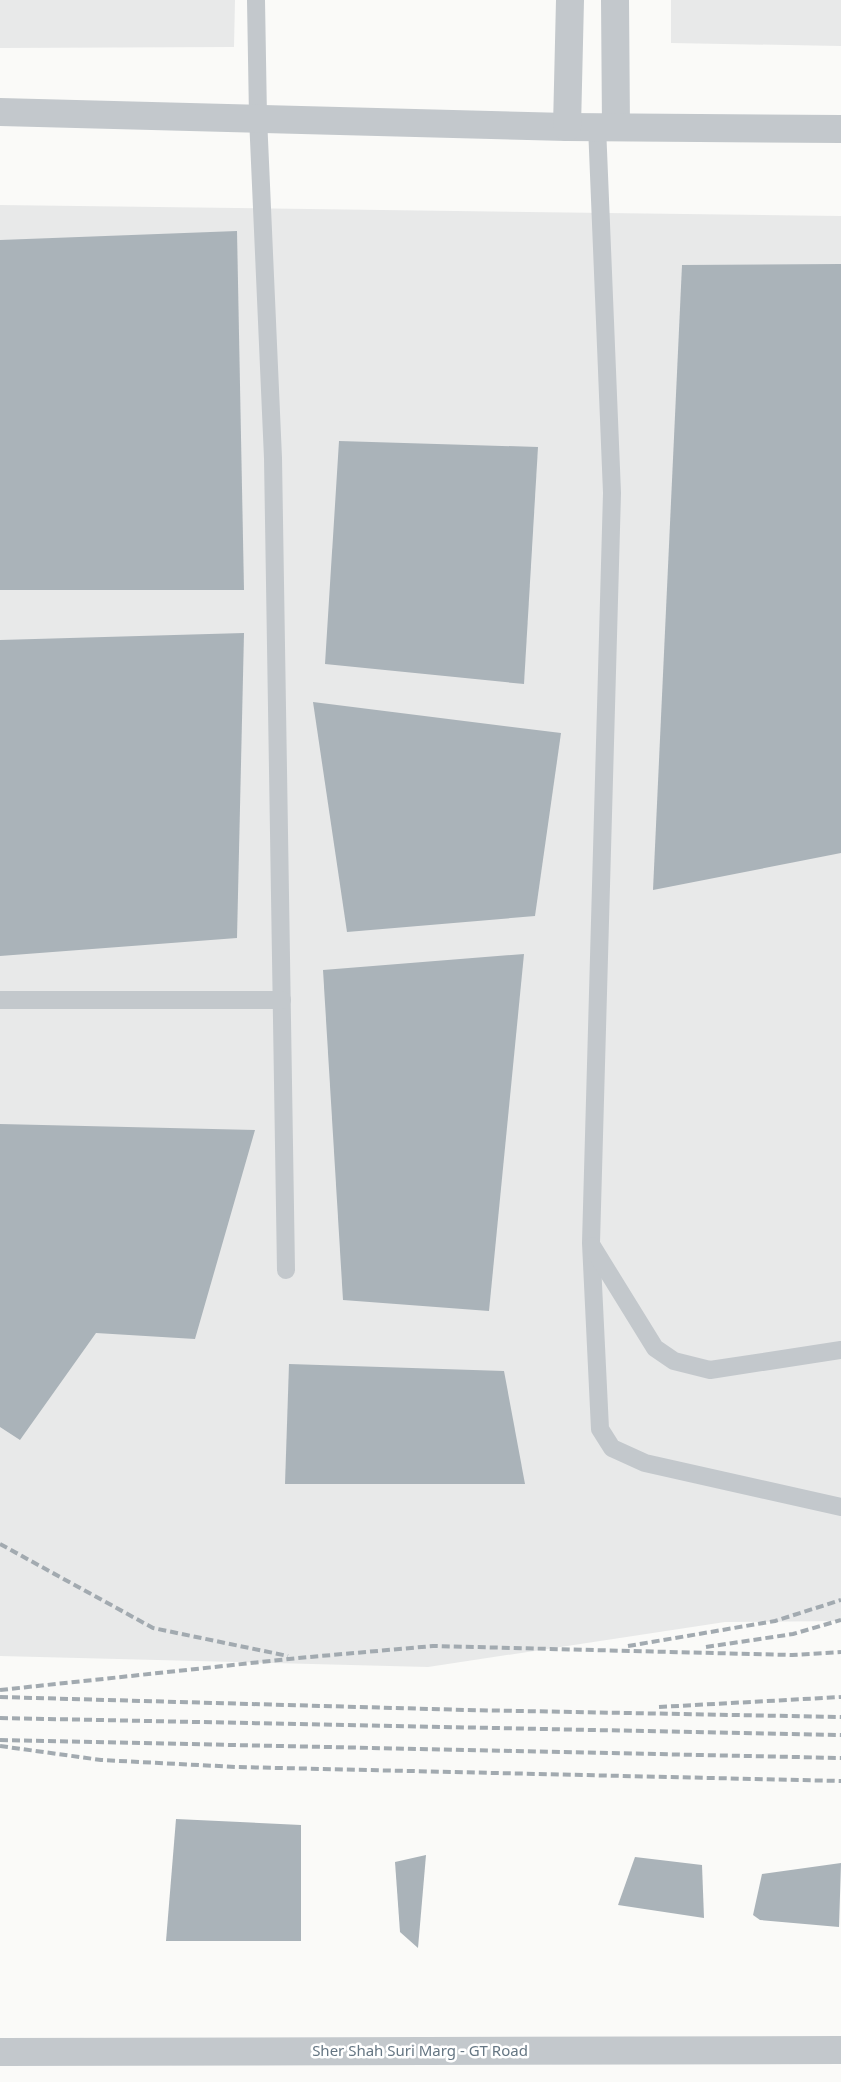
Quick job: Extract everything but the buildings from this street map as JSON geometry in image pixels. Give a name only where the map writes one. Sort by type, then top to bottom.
[{"type":"street","points":[[567,127],[570,0]]},
{"type":"street","points":[[607,126],[615,0]]},
{"type":"street","points":[[0,112],[258,117],[567,127],[841,129]]},
{"type":"street","name":"Sher Shah Suri Marg - GT Road","points":[[0,2052],[841,2050]]},
{"type":"lane","points":[[256,0],[258,117],[274,458],[286,1270]]},
{"type":"lane","points":[[607,126],[612,493],[590,1243],[600,1429],[612,1448],[645,1463],[841,1507]]},
{"type":"lane","points":[[0,1000],[282,1000]]},
{"type":"lane","points":[[590,1243],[655,1348],[674,1361],[710,1370],[841,1350]]},
{"type":"shaded area","points":[[0,0],[235,0],[234,47],[0,48]]},
{"type":"shaded area","points":[[671,0],[841,0],[841,46],[671,43]]},
{"type":"shaded area","points":[[0,205],[841,216],[841,1621],[725,1622],[428,1667],[0,1656]]},
{"type":"railway","points":[[0,1544],[153,1628],[288,1656]]},
{"type":"railway","points":[[628,1646],[775,1621],[841,1600]]},
{"type":"railway","points":[[706,1647],[793,1634],[841,1620]]},
{"type":"railway","points":[[0,1690],[298,1658],[433,1646],[792,1655],[841,1652]]},
{"type":"railway","points":[[0,1697],[467,1710],[841,1717]]},
{"type":"railway","points":[[659,1707],[841,1697]]},
{"type":"railway","points":[[0,1718],[841,1735]]},
{"type":"railway","points":[[0,1740],[841,1758]]},
{"type":"railway","points":[[0,1746],[101,1760],[237,1767],[841,1781]]}]
